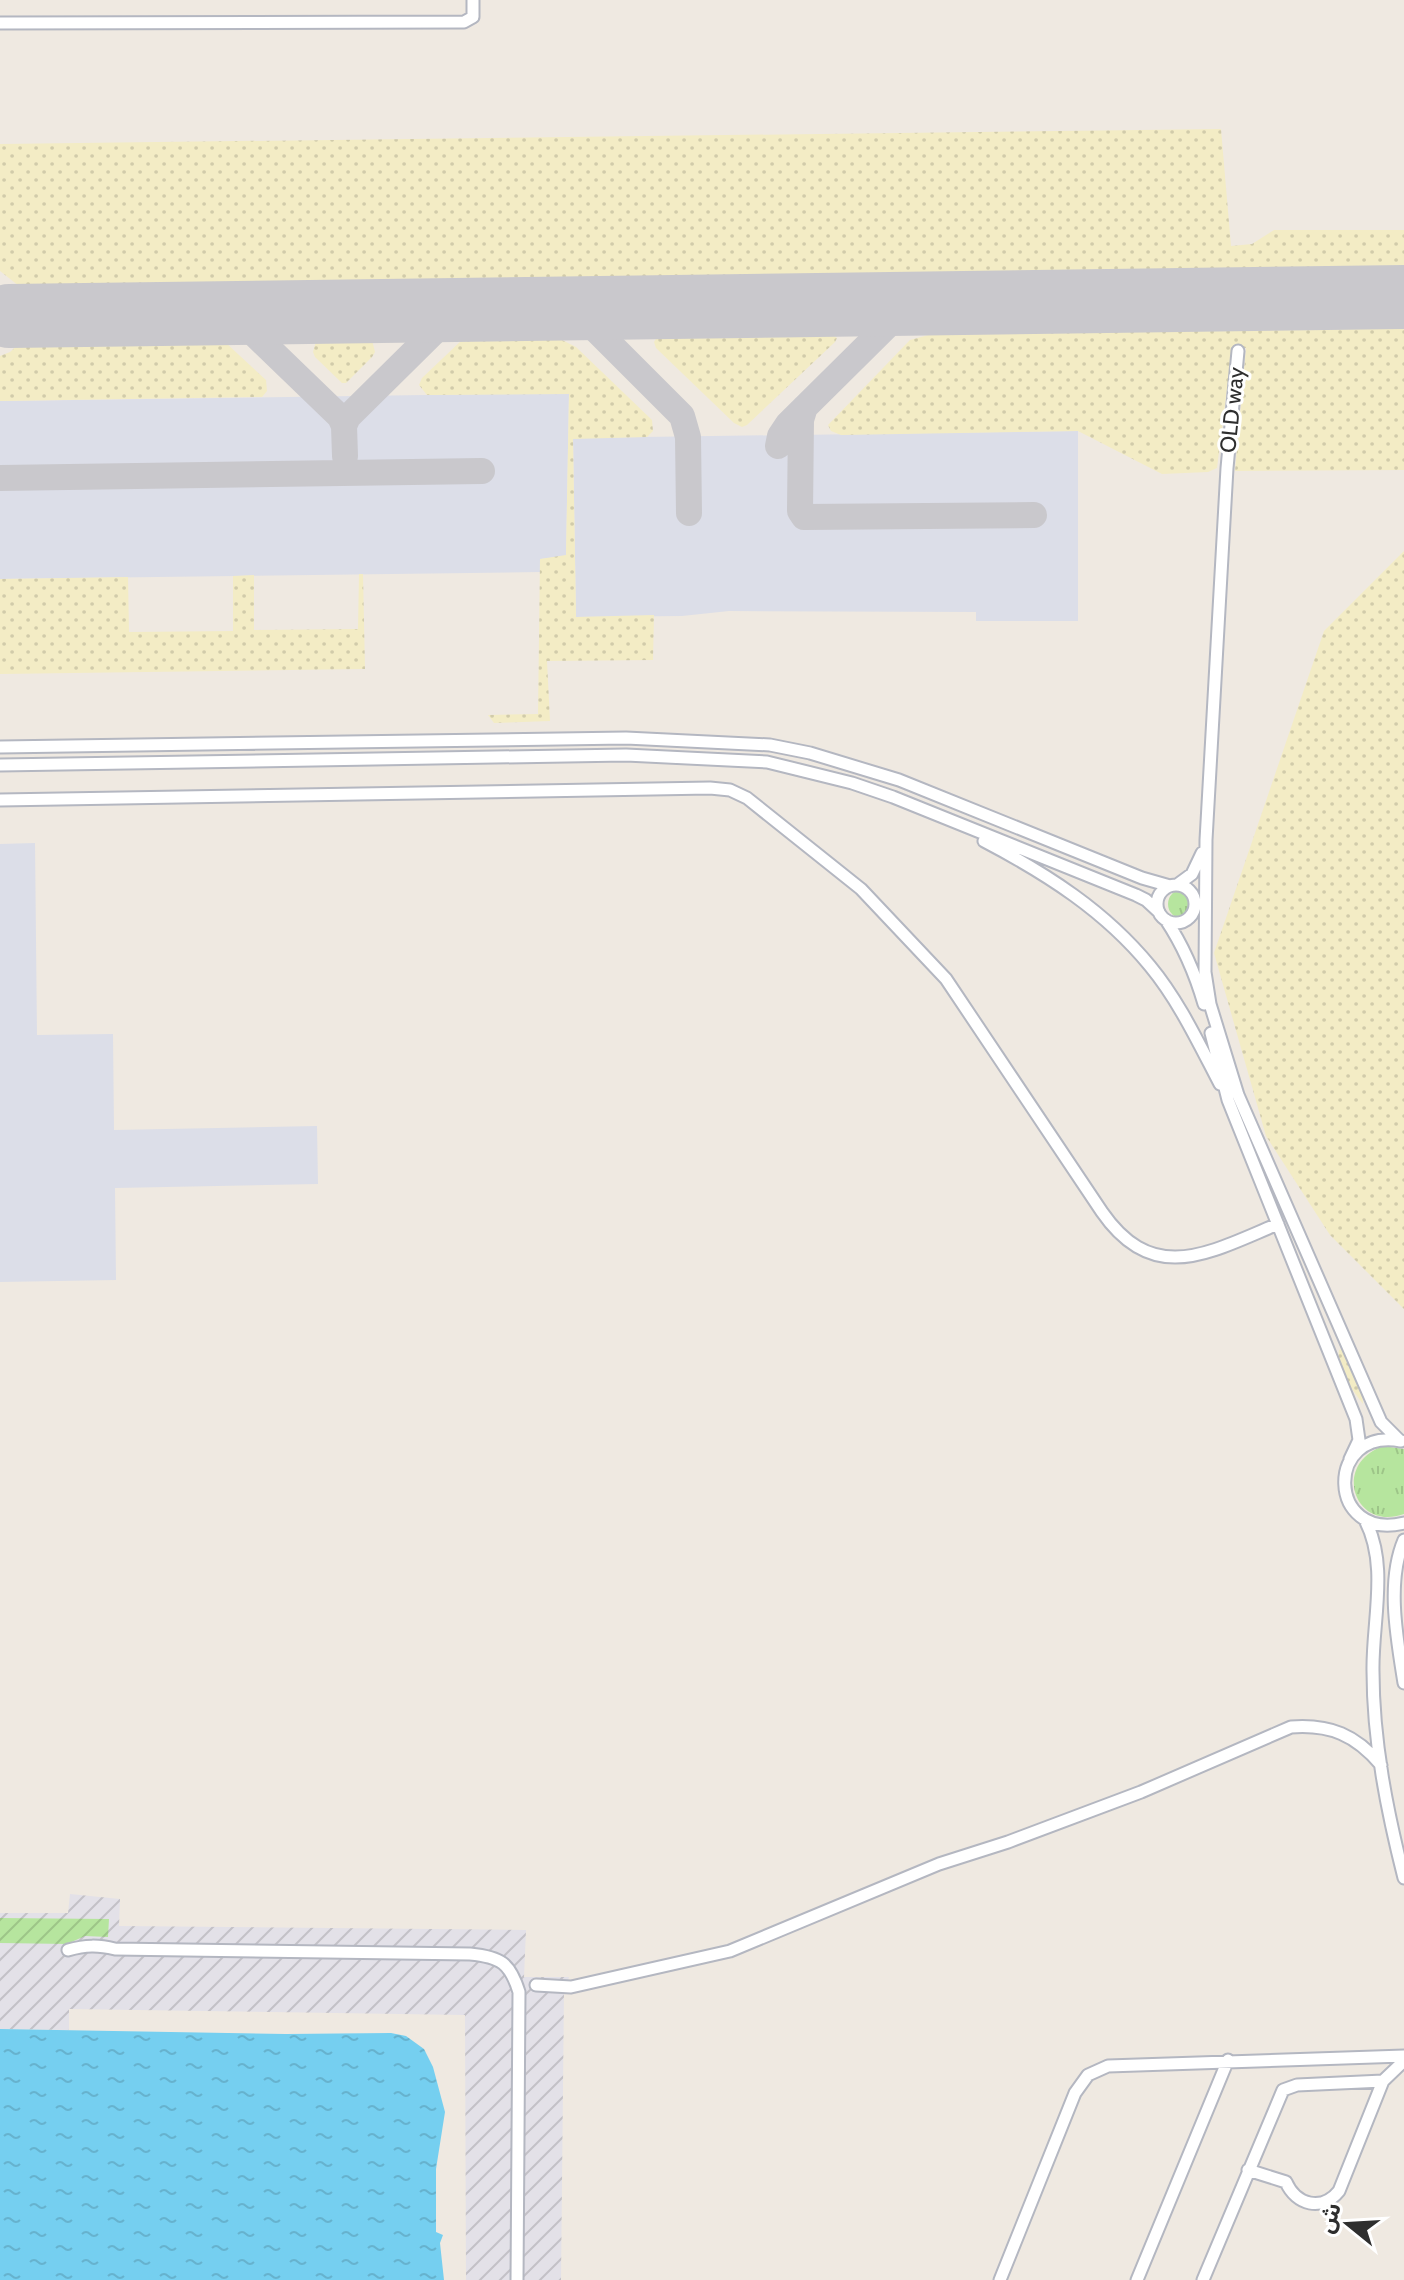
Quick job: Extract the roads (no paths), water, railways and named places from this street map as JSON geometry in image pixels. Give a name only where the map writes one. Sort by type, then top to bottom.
[{"type":"street","points":[[0,23],[464,22],[473,17],[473,0]]},
{"type":"street","name":"OLD way","points":[[1203,939],[1227,468],[1238,351]]},
{"type":"street","points":[[0,747],[626,738],[770,745],[810,753],[899,780],[1142,878],[1189,890],[1203,939],[1210,1004],[1238,1095],[1381,1422],[1402,1442]]},
{"type":"street","points":[[0,765],[676,756],[767,762],[852,783],[1146,900],[1180,941],[1195,973],[1228,1100]]},
{"type":"street","points":[[0,800],[730,790],[747,798],[861,889],[940,972],[1102,1212],[1129,1243],[1150,1253],[1184,1259],[1206,1254],[1278,1224]]},
{"type":"street","points":[[893,797],[1055,880],[1104,920],[1152,969],[1178,1008],[1228,1100],[1356,1419],[1359,1440],[1345,1472],[1347,1499],[1354,1511],[1365,1520],[1377,1525],[1404,1523]]},
{"type":"street","points":[[1162,916],[1158,899],[1192,874],[1199,864],[1206,840]]},
{"type":"street","points":[[1162,916],[1182,922],[1192,914],[1205,872]]},
{"type":"street","points":[[1350,1459],[1367,1444],[1378,1440],[1402,1442]]},
{"type":"street","points":[[1365,1520],[1377,1554],[1373,1671],[1379,1749],[1392,1831],[1404,1878]]},
{"type":"street","points":[[1404,1540],[1397,1567],[1404,1683]]},
{"type":"street","points":[[536,1985],[562,1988],[580,1986],[730,1951],[939,1864],[1008,1842],[1141,1792],[1291,1727],[1311,1725],[1332,1728],[1368,1749],[1381,1765]]},
{"type":"street","points":[[68,1950],[97,1945],[115,1949],[470,1954],[497,1959],[508,1965],[519,1992],[517,2280]]},
{"type":"street","points":[[1000,2280],[1075,2093],[1088,2075],[1108,2066],[1228,2060],[1404,2059]]},
{"type":"street","points":[[1248,2170],[1286,2182],[1291,2193],[1316,2204],[1333,2198],[1339,2191],[1383,2081],[1404,2059]]},
{"type":"street","points":[[1137,2280],[1228,2060]]},
{"type":"street","points":[[1203,2280],[1283,2090],[1297,2085],[1383,2081]]},
{"type":"water","points":[[0,2029],[391,2033],[406,2036],[424,2049],[433,2067],[445,2112],[436,2169],[436,2232],[443,2235],[440,2243],[444,2280],[0,2280]]}]
